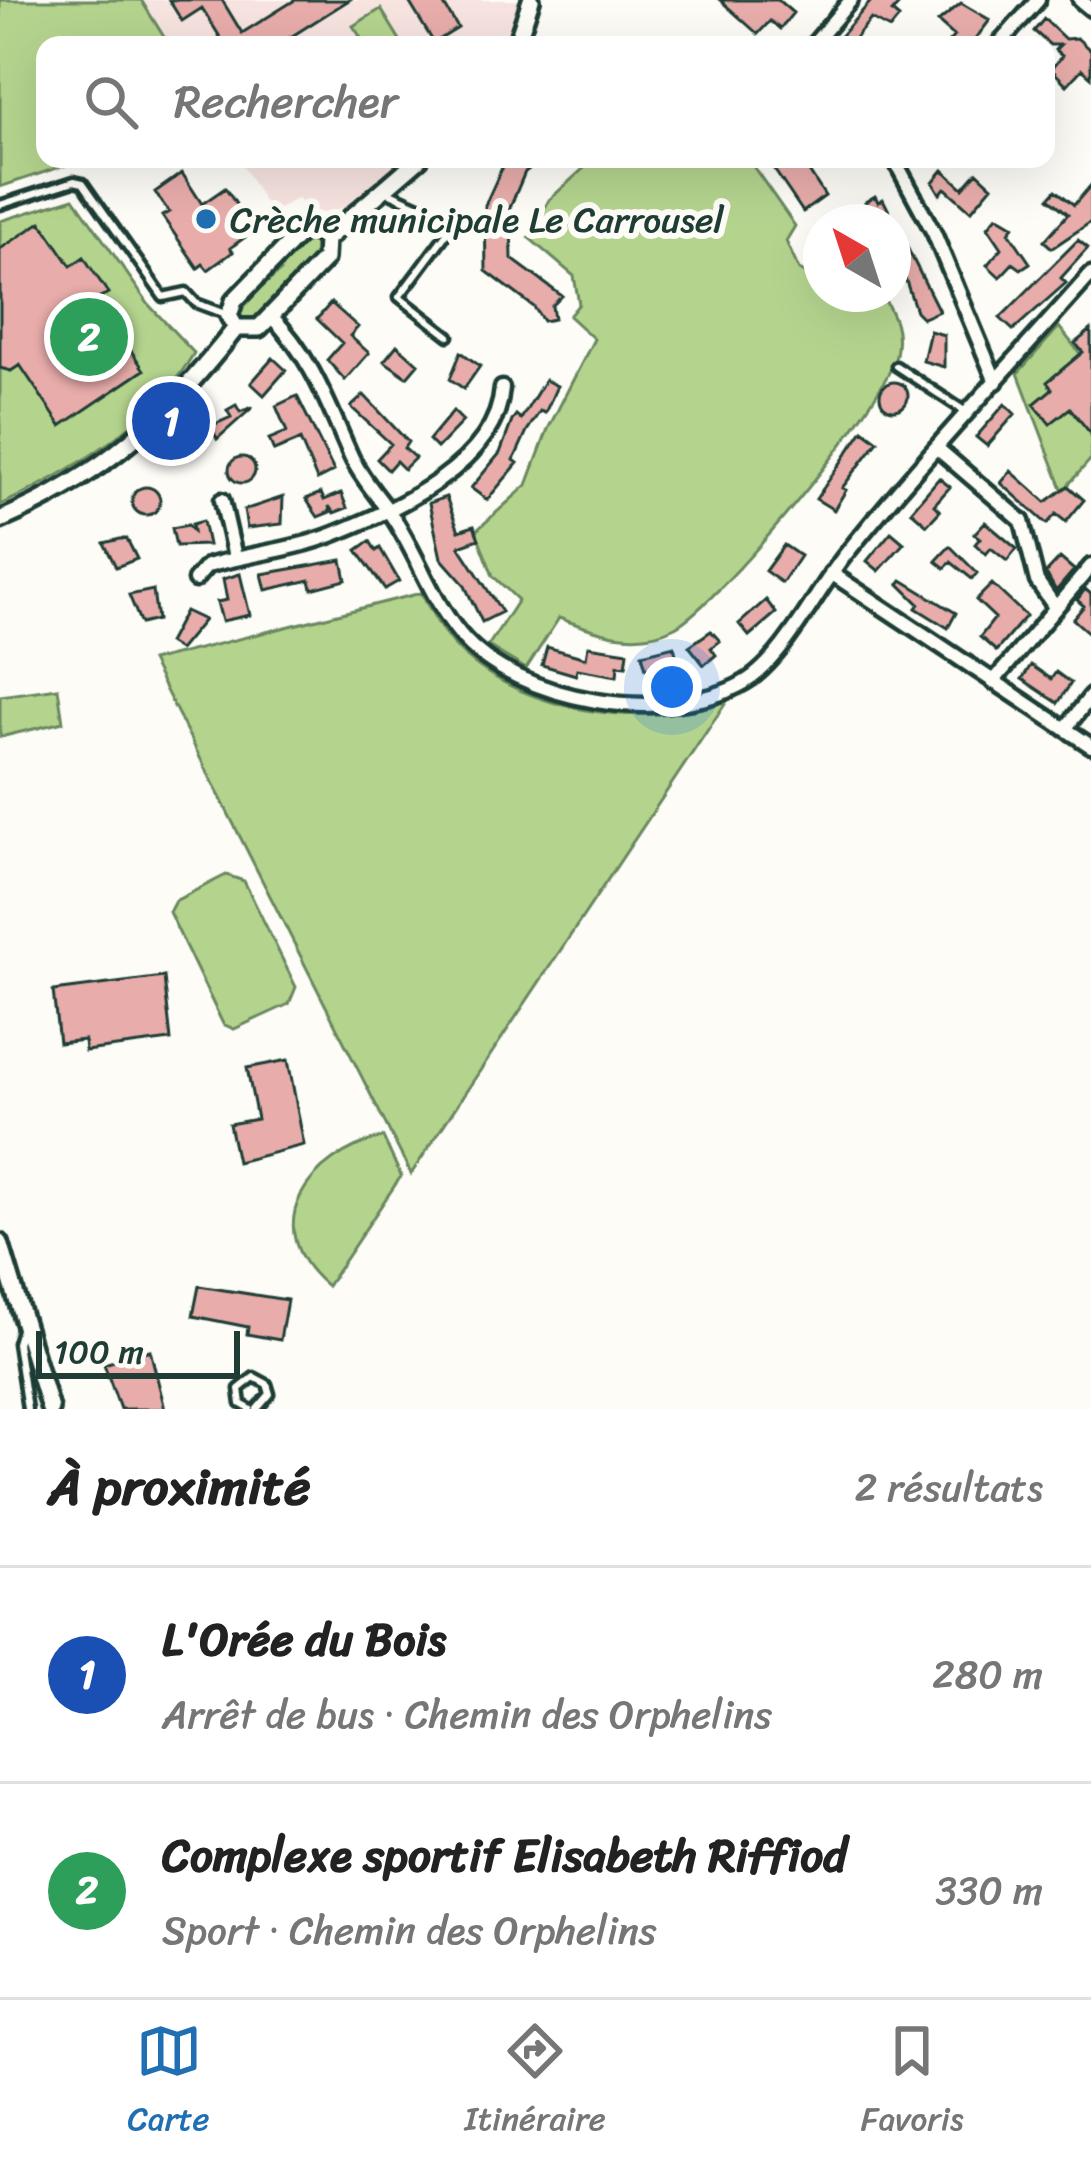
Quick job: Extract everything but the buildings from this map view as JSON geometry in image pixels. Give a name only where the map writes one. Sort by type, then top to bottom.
[{"type":"street","points":[[519,36],[531,0]]},
{"type":"street","points":[[821,36],[851,0]]},
{"type":"street","points":[[1006,36],[1038,0]]},
{"type":"street","points":[[1080,0],[1091,9]]},
{"type":"street","points":[[326,238],[409,168]]},
{"type":"street","points":[[900,168],[944,254],[996,382]]},
{"type":"street","points":[[0,520],[112,461],[168,410],[233,322],[234,301],[302,231],[314,230],[326,238]]},
{"type":"street","points":[[233,322],[254,331],[271,316],[326,259],[326,238]]},
{"type":"street","points":[[271,316],[323,386],[352,460],[386,508],[450,620],[473,647],[520,677],[617,703],[695,702],[747,681],[773,656],[832,573],[1091,274]]},
{"type":"street","points":[[195,580],[207,566],[331,536],[447,474],[474,448],[500,407],[502,388]]},
{"type":"street","points":[[938,448],[1022,521],[1037,581],[1055,607]]},
{"type":"street","points":[[222,500],[235,557]]},
{"type":"street","points":[[993,682],[1091,566]]},
{"type":"street","points":[[832,573],[1091,746]]},
{"type":"street","points":[[1065,729],[1091,696]]},
{"type":"street","points":[[0,1243],[50,1409]]},
{"type":"lane","points":[[0,205],[83,183],[163,297],[186,292],[196,303],[222,308],[233,322]]},
{"type":"lane","points":[[385,190],[455,222],[399,297],[449,336]]},
{"type":"lane","points":[[896,366],[969,414]]},
{"type":"lane","points":[[24,1323],[17,1343],[27,1409]]},
{"type":"lane","points":[[254,1377],[267,1384],[270,1394],[254,1409],[239,1399],[238,1389],[254,1377]]},
{"type":"shaded area","points":[[141,0],[522,0],[508,36],[163,36]]},
{"type":"shaded area","points":[[244,168],[394,168],[361,199],[327,214],[310,210],[297,198],[271,214]]},
{"type":"green space","points":[[0,0],[141,0],[163,36],[36,36],[36,168],[57,168],[0,187]]},
{"type":"green space","points":[[381,9],[398,36],[360,36],[353,26]]},
{"type":"green space","points":[[584,168],[754,168],[795,226],[786,241],[803,272],[803,312],[891,312],[898,338],[885,379],[833,456],[762,543],[697,610],[675,627],[631,637],[559,618],[526,669],[488,646],[518,600],[493,576],[476,531],[527,485],[548,429],[594,339],[569,316],[579,304],[574,276],[529,238],[549,200]]},
{"type":"green space","points":[[74,198],[149,305],[194,353],[157,402],[109,443],[0,505],[0,221]]},
{"type":"green space","points":[[314,238],[316,255],[251,321],[240,321],[237,307],[281,271],[279,265],[303,241]]},
{"type":"green space","points":[[1059,327],[1091,367],[1091,459],[1063,491],[1018,373]]},
{"type":"green space","points":[[421,593],[463,654],[521,691],[554,703],[625,714],[660,714],[727,701],[411,1174],[151,661]]},
{"type":"green space","points":[[58,688],[63,722],[0,737],[0,696]]},
{"type":"green space","points":[[226,875],[244,881],[296,987],[289,1004],[234,1029],[223,1024],[169,912],[175,901]]},
{"type":"green space","points":[[383,1137],[401,1176],[327,1286],[306,1263],[295,1240],[294,1217],[301,1196],[333,1159]]},
{"type":"place","name":"Crèche municipale Le Carrousel","points":[[206,219]]},
{"type":"place","name":"Complexe sportif Elisabeth Riffiod","points":[[89,337]]},
{"type":"place","name":"L'Orée du Bois","points":[[171,421]]}]
